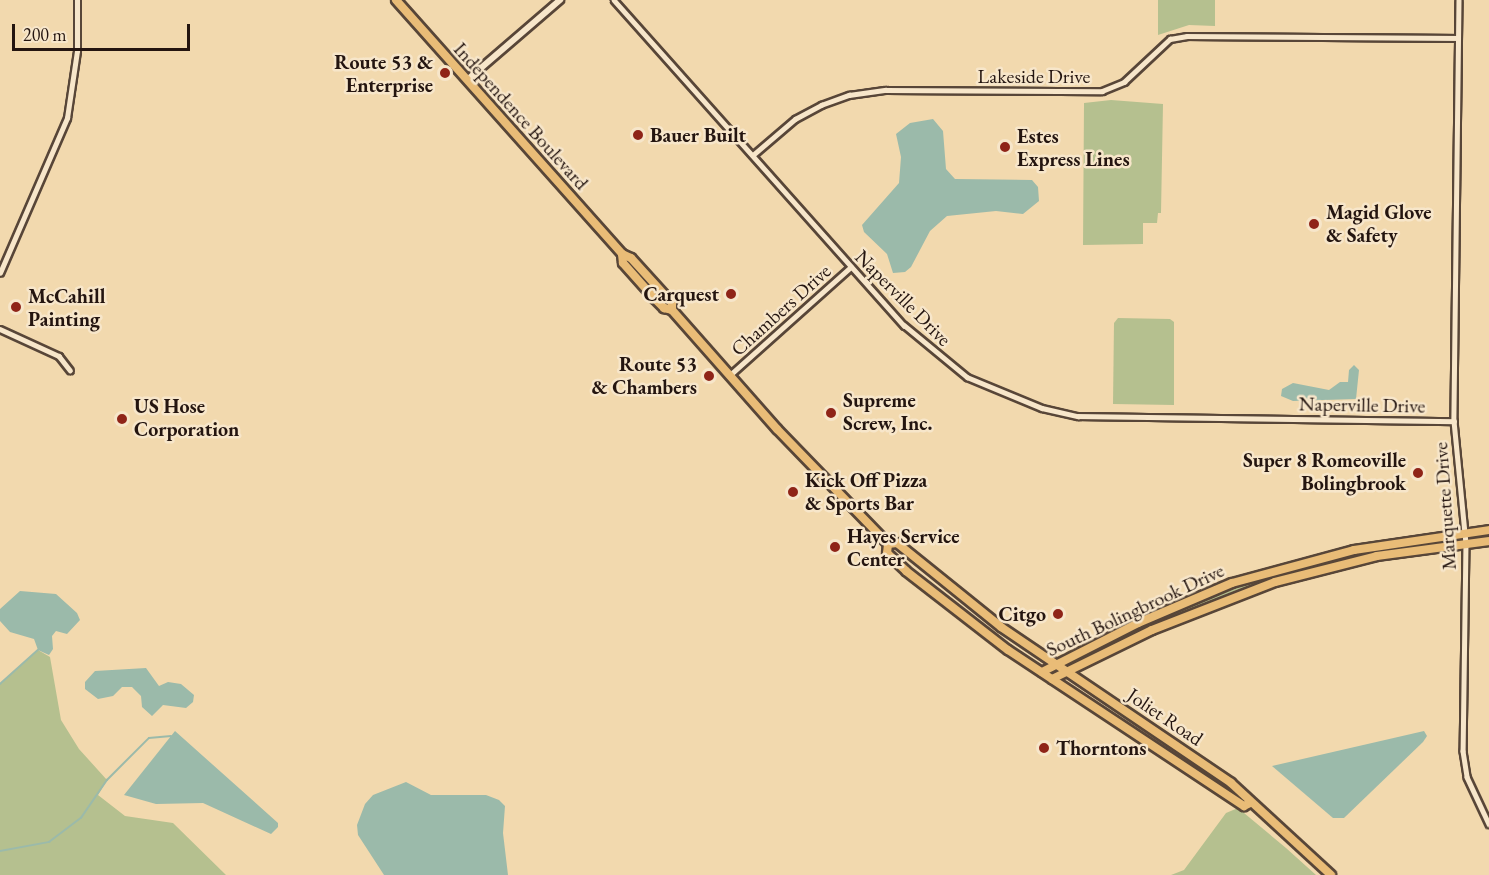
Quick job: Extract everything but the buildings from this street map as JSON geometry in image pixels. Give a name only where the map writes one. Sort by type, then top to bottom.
[{"type":"main road","name":"Independence Boulevard","points":[[396,0],[622,254],[631,258],[672,303],[672,310],[730,375],[888,544],[887,553],[934,594],[1052,679]]},
{"type":"main road","name":"South Bolingbrook Drive","points":[[1042,672],[1232,582],[1354,550],[1489,530]]},
{"type":"main road","name":"South Bolingbrook Drive","points":[[1052,679],[1152,630],[1275,582],[1377,556],[1466,543],[1489,542]]},
{"type":"main road","name":"Independence Boulevard","points":[[888,544],[897,543],[985,615],[1056,664]]},
{"type":"main road","name":"Joliet Road","points":[[1056,664],[1248,796],[1250,803],[1331,875]]},
{"type":"main road","name":"Joliet Road","points":[[1052,679],[1244,806],[1250,803]]},
{"type":"street","points":[[0,273],[67,118],[77,51],[77,0]]},
{"type":"street","points":[[467,80],[560,0]]},
{"type":"street","name":"Naperville Drive","points":[[614,0],[923,345],[967,377],[1042,408],[1107,418],[1454,421]]},
{"type":"street","name":"Marquette Drive","points":[[1459,0],[1454,421],[1466,543],[1463,751],[1471,788],[1489,824]]},
{"type":"street","name":"Lakeside Drive","points":[[753,155],[795,119],[821,105],[849,95],[886,90],[1102,91],[1124,82],[1170,39],[1187,36],[1458,38]]},
{"type":"street","name":"Chambers Drive","points":[[730,375],[851,267]]},
{"type":"street","points":[[0,329],[59,356],[70,370]]},
{"type":"green space","points":[[1158,0],[1215,0],[1215,26],[1189,25],[1158,35]]},
{"type":"green space","points":[[1111,100],[1163,104],[1161,213],[1158,213],[1157,223],[1143,223],[1143,244],[1083,245],[1084,103]]},
{"type":"green space","points":[[1118,318],[1170,319],[1174,322],[1174,405],[1113,404],[1114,323]]},
{"type":"green space","points":[[1420,543],[1290,574],[1141,629],[1214,592],[1252,580],[1335,558]]},
{"type":"green space","points":[[38,650],[50,657],[61,720],[79,749],[107,780],[98,795],[125,816],[173,823],[226,875],[0,875],[0,684]]},
{"type":"green space","points":[[1238,808],[1316,875],[1171,875],[1184,870],[1226,813]]},
{"type":"shaded area","points":[[933,119],[943,131],[946,169],[955,179],[1032,180],[1038,187],[1039,201],[1023,214],[996,211],[947,216],[930,231],[911,267],[905,272],[893,273],[887,254],[864,232],[862,225],[899,183],[901,157],[896,134],[910,123]]},
{"type":"shaded area","points":[[1354,365],[1359,370],[1356,399],[1293,401],[1281,396],[1282,389],[1293,383],[1329,390],[1340,382],[1348,382],[1349,370]]},
{"type":"shaded area","points":[[20,591],[56,594],[77,613],[80,620],[67,634],[56,631],[52,636],[53,649],[49,655],[38,650],[34,639],[10,632],[0,621],[0,609]]},
{"type":"shaded area","points":[[146,668],[159,686],[168,682],[181,684],[194,695],[193,702],[186,708],[163,705],[152,716],[142,707],[141,696],[132,687],[122,687],[113,696],[98,699],[85,689],[85,682],[95,671]]},
{"type":"shaded area","points":[[175,731],[278,823],[278,827],[271,834],[203,803],[156,804],[124,795]]},
{"type":"shaded area","points":[[1424,731],[1427,736],[1423,742],[1344,818],[1333,818],[1272,766]]},
{"type":"shaded area","points":[[406,782],[431,795],[486,795],[499,800],[505,806],[503,833],[508,875],[384,875],[358,835],[357,825],[365,804],[373,795]]},
{"type":"waterway","points":[[0,684],[38,650]]},
{"type":"waterway","points":[[0,851],[49,842],[81,818],[107,780],[149,738],[171,736]]},
{"type":"place","name":"Route 53 & Enterprise","points":[[445,73]]},
{"type":"place","name":"Bauer Built","points":[[638,135]]},
{"type":"place","name":"Estes Express Lines","points":[[1005,147]]},
{"type":"place","name":"Magid Glove & Safety","points":[[1314,224]]},
{"type":"place","name":"Carquest","points":[[731,294]]},
{"type":"place","name":"McCahill Painting","points":[[16,307]]},
{"type":"place","name":"Route 53 & Chambers","points":[[709,376]]},
{"type":"place","name":"Supreme Screw, Inc.","points":[[831,413]]},
{"type":"place","name":"US Hose Corporation","points":[[122,419]]},
{"type":"place","name":"Super 8 Romeoville Bolingbrook","points":[[1418,473]]},
{"type":"place","name":"Kick Off Pizza & Sports Bar","points":[[793,492]]},
{"type":"place","name":"Hayes Service Center","points":[[835,547]]},
{"type":"place","name":"Citgo","points":[[1058,614]]},
{"type":"place","name":"Thorntons","points":[[1044,748]]}]
